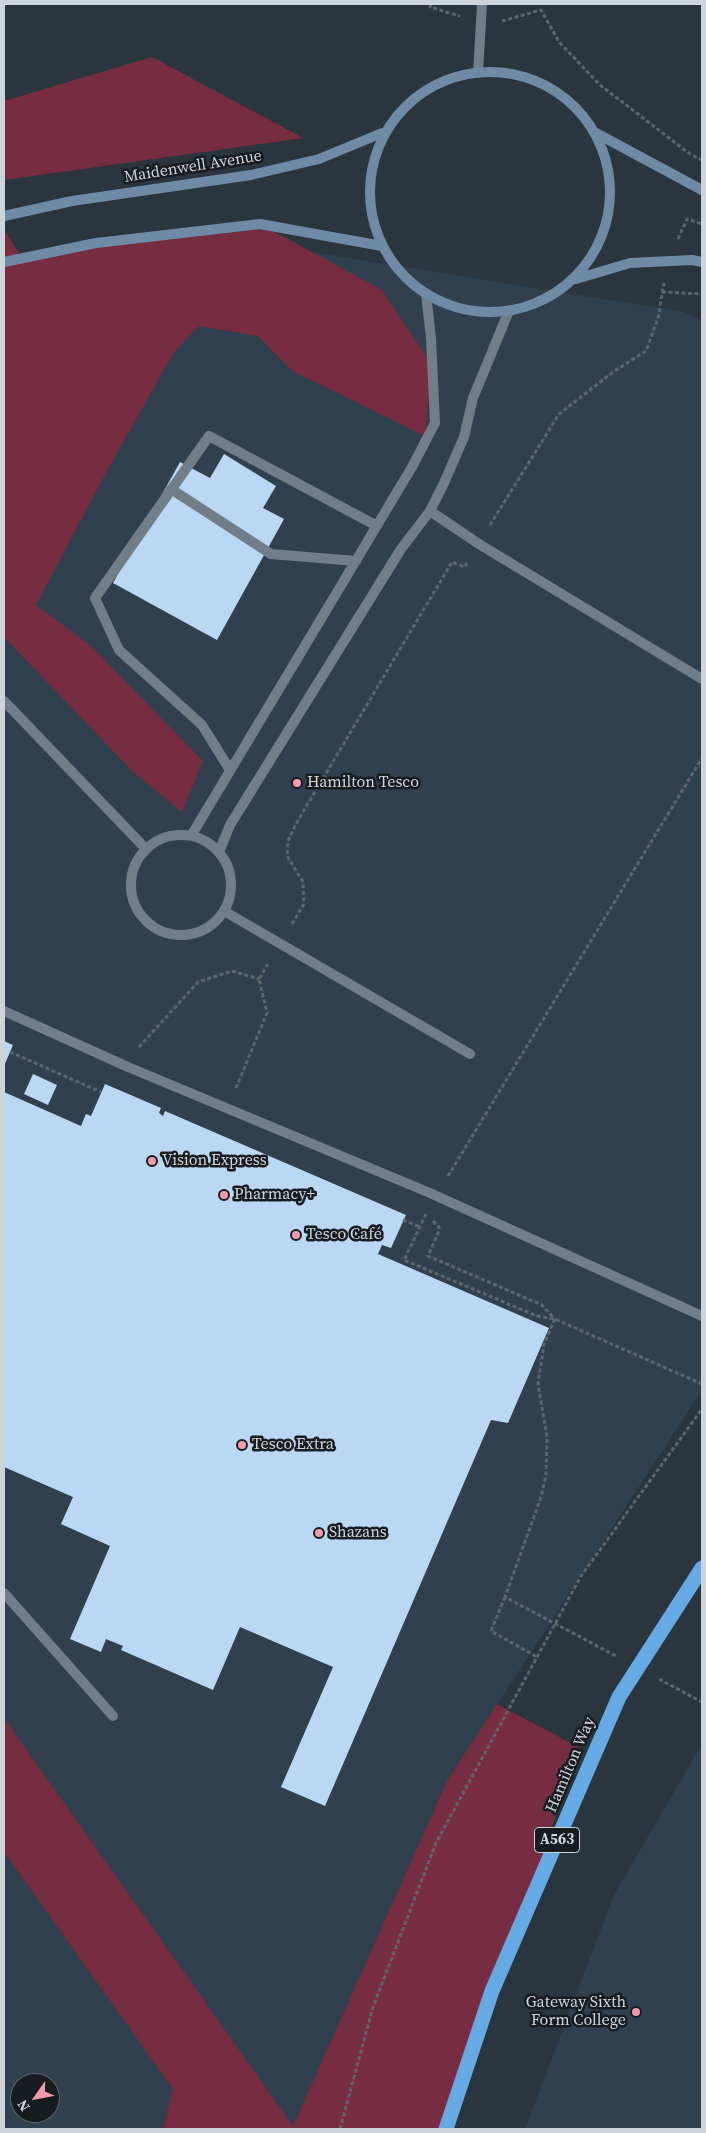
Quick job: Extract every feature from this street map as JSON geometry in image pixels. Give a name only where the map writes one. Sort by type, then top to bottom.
[{"type":"highway","name":"Hamilton Way","points":[[446,2129],[492,1991],[619,1697],[702,1568]]},
{"type":"street","points":[[478,73],[482,4]]},
{"type":"street","points":[[576,279],[598,247],[609,215],[609,171],[596,133],[576,107],[554,89],[515,74],[478,73],[435,84],[402,108],[382,133],[371,170],[370,214],[382,246],[392,263],[415,288],[426,294],[446,304],[476,313],[508,313],[534,306],[576,279],[630,263],[692,260],[702,262]]},
{"type":"street","name":"Maidenwell Avenue","points":[[4,216],[72,201],[251,175],[319,159],[382,133]]},
{"type":"street","points":[[596,133],[702,190]]},
{"type":"street","points":[[4,262],[96,243],[260,224],[382,246]]},
{"type":"street","points":[[191,836],[412,467],[435,423],[431,338],[426,294]]},
{"type":"street","points":[[219,852],[235,817],[401,549],[430,511],[464,437],[473,398],[508,313]]},
{"type":"street","points":[[230,770],[202,725],[119,650],[95,598],[209,436],[377,526]]},
{"type":"street","points":[[171,489],[271,554],[356,561]]},
{"type":"street","points":[[430,511],[479,544],[702,679]]},
{"type":"street","points":[[4,701],[146,849]]},
{"type":"street","points":[[175,835],[191,836],[206,841],[219,852],[228,866],[231,883],[230,899],[224,911],[211,926],[196,934],[179,936],[162,932],[148,924],[138,911],[132,895],[131,879],[136,863],[146,849],[159,840],[175,835]]},
{"type":"street","points":[[224,911],[470,1054]]},
{"type":"street","points":[[4,1011],[128,1067],[436,1196],[702,1316]]},
{"type":"street","points":[[4,1593],[113,1716]]},
{"type":"path","points":[[431,4],[430,7],[490,24],[541,10],[559,42],[600,85],[690,154],[702,160]]},
{"type":"path","points":[[235,1088],[267,1013],[259,979],[304,904],[303,882],[287,856],[288,841],[297,822],[452,562],[464,567],[559,414],[613,372],[646,351],[658,318],[668,261]]},
{"type":"path","points":[[662,292],[702,294]]},
{"type":"path","points":[[702,758],[436,1196],[404,1260],[537,1316],[554,1319],[702,1384]]},
{"type":"path","points":[[128,1067],[135,1052],[198,982],[232,971],[259,979]]},
{"type":"path","points":[[10,1052],[101,1092]]},
{"type":"path","points":[[420,1215],[436,1223],[439,1227],[428,1256],[542,1305],[554,1319]]},
{"type":"path","points":[[403,1220],[420,1227]]},
{"type":"path","points":[[537,1657],[491,1631],[506,1597],[541,1497],[546,1475],[547,1437],[538,1384],[544,1344],[554,1319]]},
{"type":"path","points":[[340,2129],[373,2007],[436,1843],[580,1576],[702,1409]]},
{"type":"path","points":[[506,1597],[617,1656]]},
{"type":"path","points":[[651,1674],[702,1702]]},
{"type":"shaded area","points":[[152,57],[303,138],[4,180],[4,101]]},
{"type":"shaded area","points":[[260,224],[382,290],[431,363],[425,436],[292,371],[258,336],[199,326],[174,352],[103,478],[36,605],[90,645],[203,761],[182,812],[133,772],[4,637],[4,229],[22,258]]},
{"type":"shaded area","points":[[224,238],[684,312],[702,321],[702,1390],[447,1781],[293,2127],[4,1718],[4,333]]},
{"type":"shaded area","points":[[497,1704],[578,1747],[453,2129],[163,2129],[173,2089],[4,1852],[4,1718],[293,2126],[447,1781]]},
{"type":"shaded area","name":"Gateway Sixth Form College","points":[[702,1744],[702,2129],[525,2129],[614,1895]]},
{"type":"shaded area","points":[[4,1852],[174,2089],[163,2129],[4,2129]]},
{"type":"building","points":[[224,454],[276,486],[263,508],[284,519],[217,640],[113,583],[180,462],[210,478]]},
{"type":"building","points":[[4,1041],[13,1045],[4,1066]]},
{"type":"building","points":[[33,1074],[57,1085],[48,1105],[24,1094]]},
{"type":"building","name":"Tesco Extra","points":[[105,1084],[161,1108],[159,1113],[163,1116],[165,1111],[406,1215],[391,1248],[382,1245],[378,1254],[549,1328],[508,1423],[491,1420],[325,1806],[281,1787],[333,1667],[240,1627],[213,1690],[121,1650],[123,1646],[106,1639],[101,1652],[70,1639],[110,1546],[61,1524],[73,1497],[4,1467],[4,1092],[81,1126],[86,1114],[91,1116]]},
{"type":"place","name":"Hamilton Tesco","points":[[297,783]]},
{"type":"place","name":"Vision Express","points":[[152,1161]]},
{"type":"place","name":"Pharmacy+","points":[[224,1195]]},
{"type":"place","name":"Tesco Café","points":[[296,1235]]},
{"type":"place","name":"Tesco Extra","points":[[242,1445]]},
{"type":"place","name":"Shazans","points":[[319,1533]]},
{"type":"place","name":"Gateway Sixth Form College","points":[[636,2012]]}]
